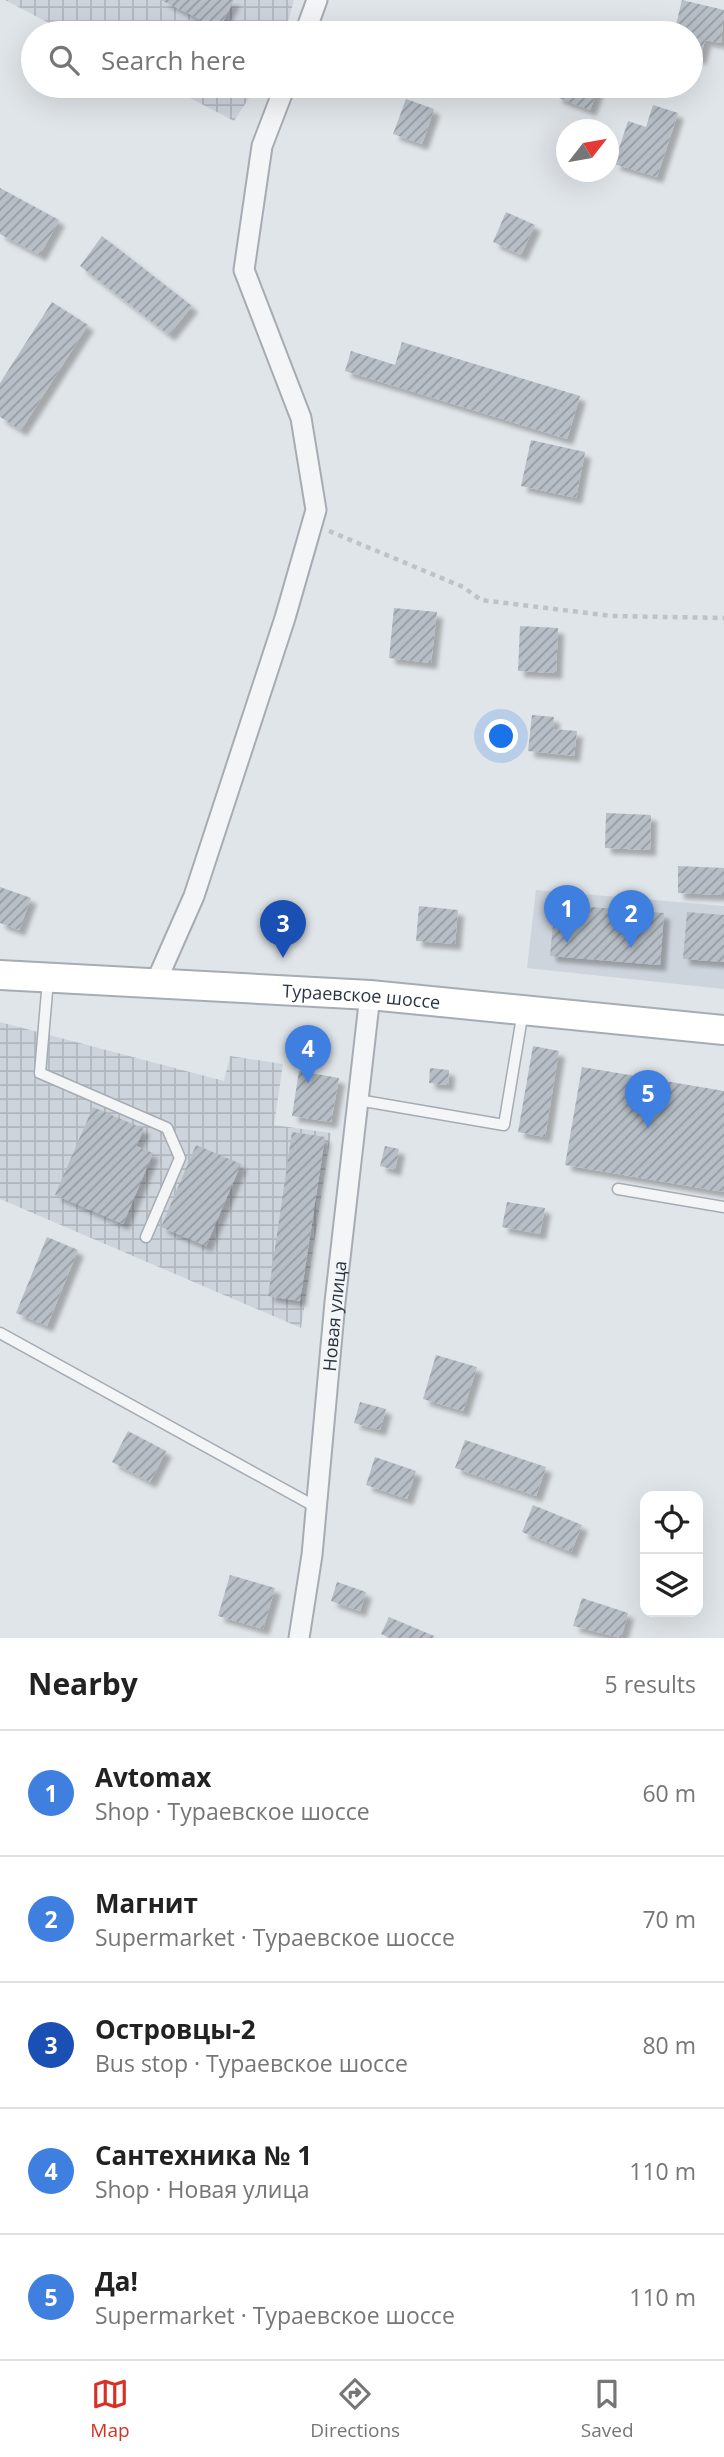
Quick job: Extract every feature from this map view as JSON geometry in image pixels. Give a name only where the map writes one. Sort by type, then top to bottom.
[{"type":"main road","name":"Тураевское шоссе","points":[[0,975],[370,995],[724,1030]]},
{"type":"street","points":[[309,21],[317,0]]},
{"type":"street","points":[[156,982],[194,896],[285,618],[316,510],[301,418],[244,270],[262,146],[280,98]]},
{"type":"street","name":"Новая улица","points":[[299,1638],[316,1507],[370,995]]},
{"type":"lane","points":[[48,979],[40,1073],[167,1128],[180,1158],[146,1237]]},
{"type":"lane","points":[[358,1100],[504,1125],[523,1010]]},
{"type":"lane","points":[[618,1189],[724,1207]]},
{"type":"lane","points":[[0,1333],[316,1507]]},
{"type":"path","points":[[312,524],[463,587],[481,600],[612,616],[724,618]]},
{"type":"shaded area","points":[[5,0],[294,0],[288,21],[45,21]]},
{"type":"shaded area","points":[[190,98],[249,98],[234,121]]},
{"type":"shaded area","points":[[536,890],[724,906],[724,989],[527,968]]},
{"type":"shaded area","points":[[0,1022],[224,1081],[230,1056],[283,1064],[274,1125],[331,1133],[301,1328],[0,1199]]},
{"type":"building","points":[[161,0],[234,0],[223,21],[203,21]]},
{"type":"building","points":[[682,0],[724,10],[721,43],[705,40],[703,48],[703,21],[677,21]]},
{"type":"building","points":[[559,98],[594,98],[590,110]]},
{"type":"building","points":[[406,99],[434,109],[422,144],[393,134]]},
{"type":"building","points":[[653,105],[678,113],[657,177],[619,166],[619,149],[628,121],[646,127]]},
{"type":"building","points":[[0,188],[59,220],[40,255],[0,234]]},
{"type":"building","points":[[506,212],[535,225],[521,255],[493,242]]},
{"type":"building","points":[[102,236],[192,306],[169,335],[80,266]]},
{"type":"building","points":[[52,302],[88,325],[21,430],[0,417],[0,383]]},
{"type":"building","points":[[402,342],[580,396],[567,439],[345,371],[351,351],[395,365]]},
{"type":"building","points":[[531,440],[585,452],[576,498],[521,486]]},
{"type":"building","points":[[394,608],[437,612],[431,663],[389,658]]},
{"type":"building","points":[[520,626],[558,628],[556,673],[518,671]]},
{"type":"building","points":[[532,715],[554,717],[553,729],[577,731],[574,756],[528,751]]},
{"type":"building","points":[[606,813],[651,815],[650,850],[605,848]]},
{"type":"building","points":[[678,866],[724,868],[724,895],[678,893]]},
{"type":"building","points":[[0,887],[31,898],[19,930],[0,923]]},
{"type":"building","points":[[555,904],[664,913],[660,965],[550,956]]},
{"type":"building","points":[[419,906],[458,910],[455,944],[416,941]]},
{"type":"building","points":[[687,912],[724,915],[724,962],[683,959]]},
{"type":"building","points":[[533,1046],[559,1051],[545,1137],[518,1132]]},
{"type":"building","points":[[582,1067],[724,1091],[724,1192],[565,1165]]},
{"type":"building","points":[[430,1068],[449,1070],[448,1085],[429,1083]]},
{"type":"building","points":[[299,1071],[339,1078],[331,1122],[292,1116]]},
{"type":"building","points":[[93,1107],[144,1129],[136,1146],[153,1153],[123,1224],[55,1195]]},
{"type":"building","points":[[292,1132],[325,1137],[300,1301],[268,1296]]},
{"type":"building","points":[[196,1145],[241,1164],[206,1246],[161,1227]]},
{"type":"building","points":[[385,1146],[399,1149],[395,1170],[380,1166]]},
{"type":"building","points":[[507,1202],[545,1208],[540,1234],[502,1227]]},
{"type":"building","points":[[47,1237],[78,1250],[47,1326],[16,1313]]},
{"type":"building","points":[[436,1355],[477,1367],[463,1411],[423,1399]]},
{"type":"building","points":[[360,1402],[386,1409],[380,1430],[354,1423]]},
{"type":"building","points":[[128,1431],[166,1451],[150,1482],[112,1462]]},
{"type":"building","points":[[465,1440],[546,1467],[536,1496],[455,1468]]},
{"type":"building","points":[[375,1457],[416,1471],[407,1499],[366,1485]]},
{"type":"building","points":[[533,1505],[582,1525],[571,1552],[522,1532]]},
{"type":"building","points":[[230,1575],[275,1588],[263,1629],[218,1616]]},
{"type":"building","points":[[337,1582],[366,1592],[360,1611],[331,1601]]},
{"type":"building","points":[[582,1598],[628,1613],[621,1638],[573,1626]]},
{"type":"building","points":[[389,1617],[434,1636],[390,1638],[381,1634]]},
{"type":"place","name":"Avtomax","points":[[567,943]]},
{"type":"place","name":"Магнит","points":[[631,948]]},
{"type":"place","name":"Островцы-2","points":[[283,958]]},
{"type":"place","name":"Сантехника № 1","points":[[308,1083]]},
{"type":"place","name":"Да!","points":[[648,1128]]}]
